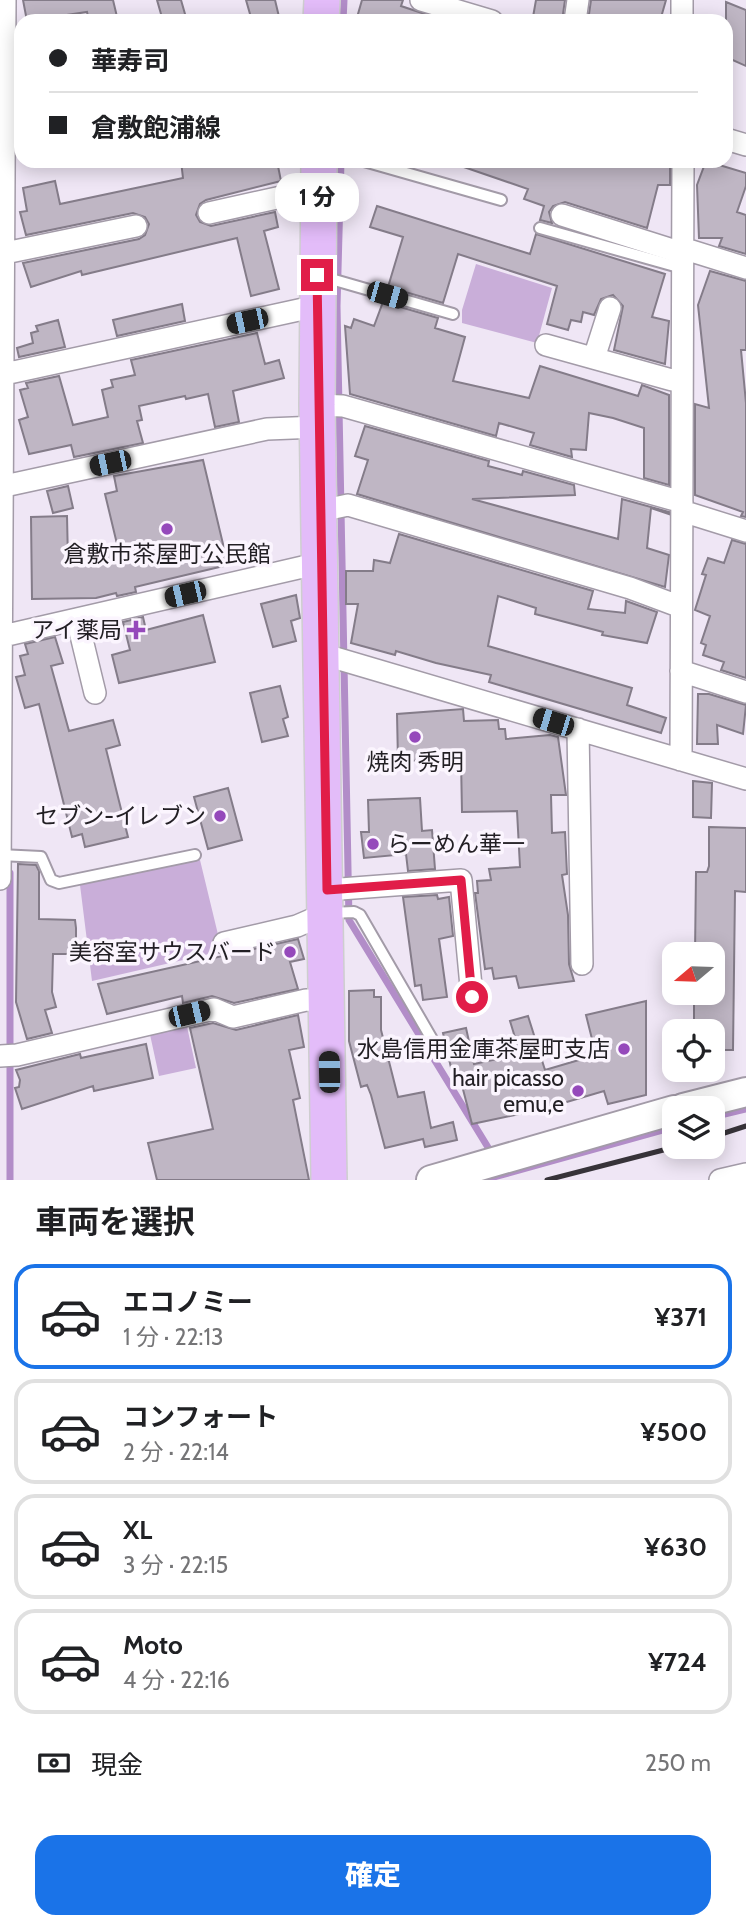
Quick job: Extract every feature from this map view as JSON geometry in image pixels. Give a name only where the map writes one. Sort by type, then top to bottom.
[{"type":"main road","points":[[319,168],[318,198],[328,286],[328,411],[334,508],[320,563],[337,658],[341,901],[328,1001],[329,1180]]},
{"type":"street","points":[[0,879],[8,855],[1,752],[8,635],[2,486],[11,252],[3,184],[13,143],[3,63],[5,0]]},
{"type":"street","points":[[421,0],[482,12]]},
{"type":"street","points":[[681,760],[681,607],[687,511],[682,380],[686,254],[683,168]]},
{"type":"street","points":[[209,214],[295,194],[318,198]]},
{"type":"street","points":[[562,215],[686,254],[746,268]]},
{"type":"street","points":[[11,252],[136,226]]},
{"type":"street","points":[[7,374],[328,286]]},
{"type":"street","points":[[594,358],[610,308]]},
{"type":"street","points":[[545,345],[673,380],[682,380]]},
{"type":"street","points":[[2,486],[267,429],[328,411],[687,511],[746,531]]},
{"type":"street","points":[[334,508],[630,588],[681,607]]},
{"type":"street","points":[[8,635],[320,563]]},
{"type":"street","points":[[77,619],[95,693]]},
{"type":"street","points":[[337,658],[746,779]]},
{"type":"street","points":[[681,671],[746,692]]},
{"type":"street","points":[[578,729],[582,964]]},
{"type":"street","points":[[224,943],[298,926],[341,901],[461,880],[472,997]]},
{"type":"street","points":[[7,1055],[214,1009],[233,1017],[306,1000],[328,1001]]},
{"type":"street","points":[[725,1097],[746,1092]]},
{"type":"street","points":[[431,1180],[662,1113]]},
{"type":"street","points":[[720,1180],[746,1174]]},
{"type":"lane","points":[[388,168],[502,200]]},
{"type":"lane","points":[[540,228],[686,254]]},
{"type":"lane","points":[[328,286],[453,314]]},
{"type":"lane","points":[[8,855],[41,857],[51,880],[59,883],[195,855]]},
{"type":"lane","points":[[341,901],[360,915],[433,1041]]},
{"type":"shaded area","points":[[476,264],[552,288],[537,343],[462,323],[462,310]]},
{"type":"shaded area","points":[[200,860],[222,951],[92,981],[80,885]]},
{"type":"shaded area","points":[[186,1022],[196,1068],[159,1076],[149,1030]]},
{"type":"building","points":[[23,0],[113,0],[116,14],[87,12],[26,14]]},
{"type":"building","points":[[157,0],[181,0],[185,14],[161,14]]},
{"type":"building","points":[[246,0],[275,0],[278,14],[250,14]]},
{"type":"building","points":[[362,0],[403,0],[401,6],[425,14],[358,14]]},
{"type":"building","points":[[536,0],[565,0],[563,14],[534,14]]},
{"type":"building","points":[[591,0],[666,0],[662,14],[589,14]]},
{"type":"building","points":[[726,2],[746,10],[746,66],[733,60],[733,14],[726,14]]},
{"type":"building","points":[[182,168],[278,168],[281,181],[206,200],[200,204],[196,215],[200,222],[211,226],[275,212],[278,227],[264,231],[279,289],[251,296],[237,238],[82,275],[81,271],[31,287],[23,263],[139,239],[145,235],[149,224],[145,217],[133,213],[26,235],[20,212],[27,211],[23,188],[55,181],[60,204],[183,178]]},
{"type":"building","points":[[467,168],[670,168],[670,185],[658,185],[647,228],[565,202],[553,206],[549,212],[552,223],[540,220],[544,206],[524,199],[528,189]]},
{"type":"building","points":[[703,168],[729,168],[746,173],[746,186],[737,212],[746,215],[746,254],[719,246],[722,238],[699,238],[697,185]]},
{"type":"building","points":[[377,206],[530,254],[536,234],[665,274],[652,317],[669,321],[665,364],[614,350],[623,306],[613,295],[601,299],[594,315],[583,312],[581,322],[571,320],[568,330],[547,324],[557,286],[458,254],[443,303],[388,287],[403,237],[370,227]]},
{"type":"building","points":[[710,271],[746,281],[746,350],[741,350],[746,403],[746,517],[741,516],[743,512],[695,495],[695,404],[709,408],[698,305]]},
{"type":"building","points":[[383,302],[438,318],[435,328],[465,337],[453,381],[529,398],[540,366],[638,396],[642,385],[669,395],[669,485],[644,478],[644,428],[613,418],[589,413],[586,450],[571,449],[572,457],[530,445],[534,433],[499,423],[496,436],[350,394],[345,326],[351,328],[354,319],[374,326]]},
{"type":"building","points":[[182,304],[185,321],[117,336],[113,320]]},
{"type":"building","points":[[58,320],[65,347],[19,357],[17,348],[33,343],[31,333],[38,331],[36,326]]},
{"type":"building","points":[[257,333],[265,364],[279,360],[284,378],[233,391],[239,422],[215,427],[208,394],[186,399],[185,396],[139,406],[142,420],[137,421],[143,443],[74,457],[71,445],[29,454],[19,420],[28,417],[20,390],[28,388],[26,383],[59,376],[73,425],[108,417],[102,390],[113,387],[111,380],[135,375],[131,360]]},
{"type":"building","points":[[365,426],[489,461],[488,466],[522,475],[523,471],[574,485],[575,495],[472,499],[618,539],[622,499],[669,512],[651,508],[647,548],[669,555],[665,587],[357,494],[368,460],[355,456]]},
{"type":"building","points":[[203,460],[228,565],[135,587],[136,592],[117,596],[116,593],[96,598],[32,599],[31,517],[67,516],[68,561],[117,544],[105,494],[117,491],[114,476]]},
{"type":"building","points":[[68,486],[73,508],[53,513],[47,491]]},
{"type":"building","points":[[399,534],[593,591],[588,609],[625,613],[626,601],[657,612],[647,643],[602,635],[603,632],[535,614],[536,608],[498,596],[488,646],[632,688],[627,705],[666,718],[661,733],[489,682],[491,675],[396,651],[395,655],[351,643],[358,604],[346,604],[346,571],[373,571],[374,560],[390,563]]},
{"type":"building","points":[[732,540],[746,544],[746,678],[721,670],[724,662],[703,655],[706,645],[701,643],[710,616],[695,610],[706,575],[702,574],[708,558],[724,563]]},
{"type":"building","points":[[296,595],[300,618],[291,621],[296,641],[273,647],[261,604]]},
{"type":"building","points":[[203,615],[215,662],[119,683],[112,655],[130,650],[123,622],[143,617],[146,630]]},
{"type":"building","points":[[55,637],[63,663],[51,666],[69,731],[113,720],[120,745],[106,749],[128,837],[85,847],[82,834],[72,837],[39,704],[25,708],[16,677],[25,675],[20,656],[28,654],[25,644]]},
{"type":"building","points":[[280,686],[288,717],[283,719],[288,736],[262,742],[250,693]]},
{"type":"building","points":[[698,694],[709,694],[746,705],[743,734],[717,725],[718,744],[697,744]]},
{"type":"building","points":[[463,709],[464,721],[498,720],[499,729],[505,729],[506,739],[550,735],[558,737],[566,795],[551,795],[552,833],[565,832],[567,874],[562,875],[568,915],[569,964],[574,981],[519,988],[516,976],[494,979],[492,968],[485,969],[475,893],[478,893],[477,881],[491,880],[489,869],[520,867],[517,811],[462,812],[461,760],[398,761],[397,714]]},
{"type":"building","points":[[693,781],[712,783],[711,818],[693,817]]},
{"type":"building","points":[[228,788],[242,840],[208,849],[194,797]]},
{"type":"building","points":[[420,798],[422,831],[432,830],[435,869],[408,871],[406,854],[364,858],[361,832],[369,832],[368,800]]},
{"type":"building","points":[[709,827],[746,828],[746,892],[735,891],[733,1050],[725,1050],[725,1019],[694,1019],[694,1005],[725,1005],[725,942],[695,942],[696,872],[707,872]]},
{"type":"building","points":[[18,864],[36,865],[39,871],[39,919],[75,920],[76,928],[76,954],[53,954],[52,992],[56,1007],[45,1010],[52,1033],[27,1039],[16,1002]]},
{"type":"building","points":[[437,895],[438,899],[449,897],[453,936],[439,939],[447,997],[423,1000],[421,985],[415,986],[403,897]]},
{"type":"building","points":[[298,939],[304,959],[290,962],[298,989],[234,1003],[212,996],[183,1003],[182,996],[107,1014],[98,984]]},
{"type":"building","points":[[374,990],[374,997],[381,997],[381,1030],[398,1097],[424,1092],[431,1128],[453,1122],[457,1140],[425,1147],[423,1139],[385,1148],[371,1095],[367,1085],[361,1087],[349,1041],[349,991]]},
{"type":"building","points":[[646,1001],[646,1095],[608,1104],[604,1091],[543,1109],[472,1124],[458,1070],[452,1072],[443,1033],[466,1028],[474,1064],[520,1054],[510,1021],[528,1016],[545,1070],[596,1055],[586,1015]]},
{"type":"building","points":[[298,1015],[304,1047],[289,1050],[300,1098],[293,1100],[309,1180],[157,1180],[148,1143],[213,1129],[190,1028],[213,1023],[236,1030]]},
{"type":"building","points":[[146,1044],[153,1078],[94,1091],[93,1086],[22,1109],[15,1088],[19,1087],[20,1080],[16,1070],[80,1054],[81,1058]]},
{"type":"waterway","points":[[343,14],[344,0]]},
{"type":"waterway","points":[[341,168],[337,306],[349,920],[489,1149]]},
{"type":"waterway","points":[[10,873],[10,1180]]},
{"type":"waterway","points":[[725,1114],[746,1109]]},
{"type":"waterway","points":[[483,1180],[662,1130]]},
{"type":"railway","points":[[725,1133],[746,1126]]},
{"type":"railway","points":[[547,1180],[662,1150]]},
{"type":"place","name":"倉敷市茶屋町公民館","points":[[167,529]]},
{"type":"place","name":"アイ薬局","points":[[136,630]]},
{"type":"place","name":"焼肉 秀明","points":[[415,737]]},
{"type":"place","name":"セブン-イレブン","points":[[220,816]]},
{"type":"place","name":"らーめん華一","points":[[373,844]]},
{"type":"place","name":"美容室サウスバード","points":[[290,952]]},
{"type":"place","name":"水島信用金庫茶屋町支店","points":[[624,1049]]},
{"type":"place","name":"hair picasso emu,e","points":[[578,1091]]},
{"type":"route","points":[[317,275],[317,405],[327,890],[461,880],[472,997]]}]
